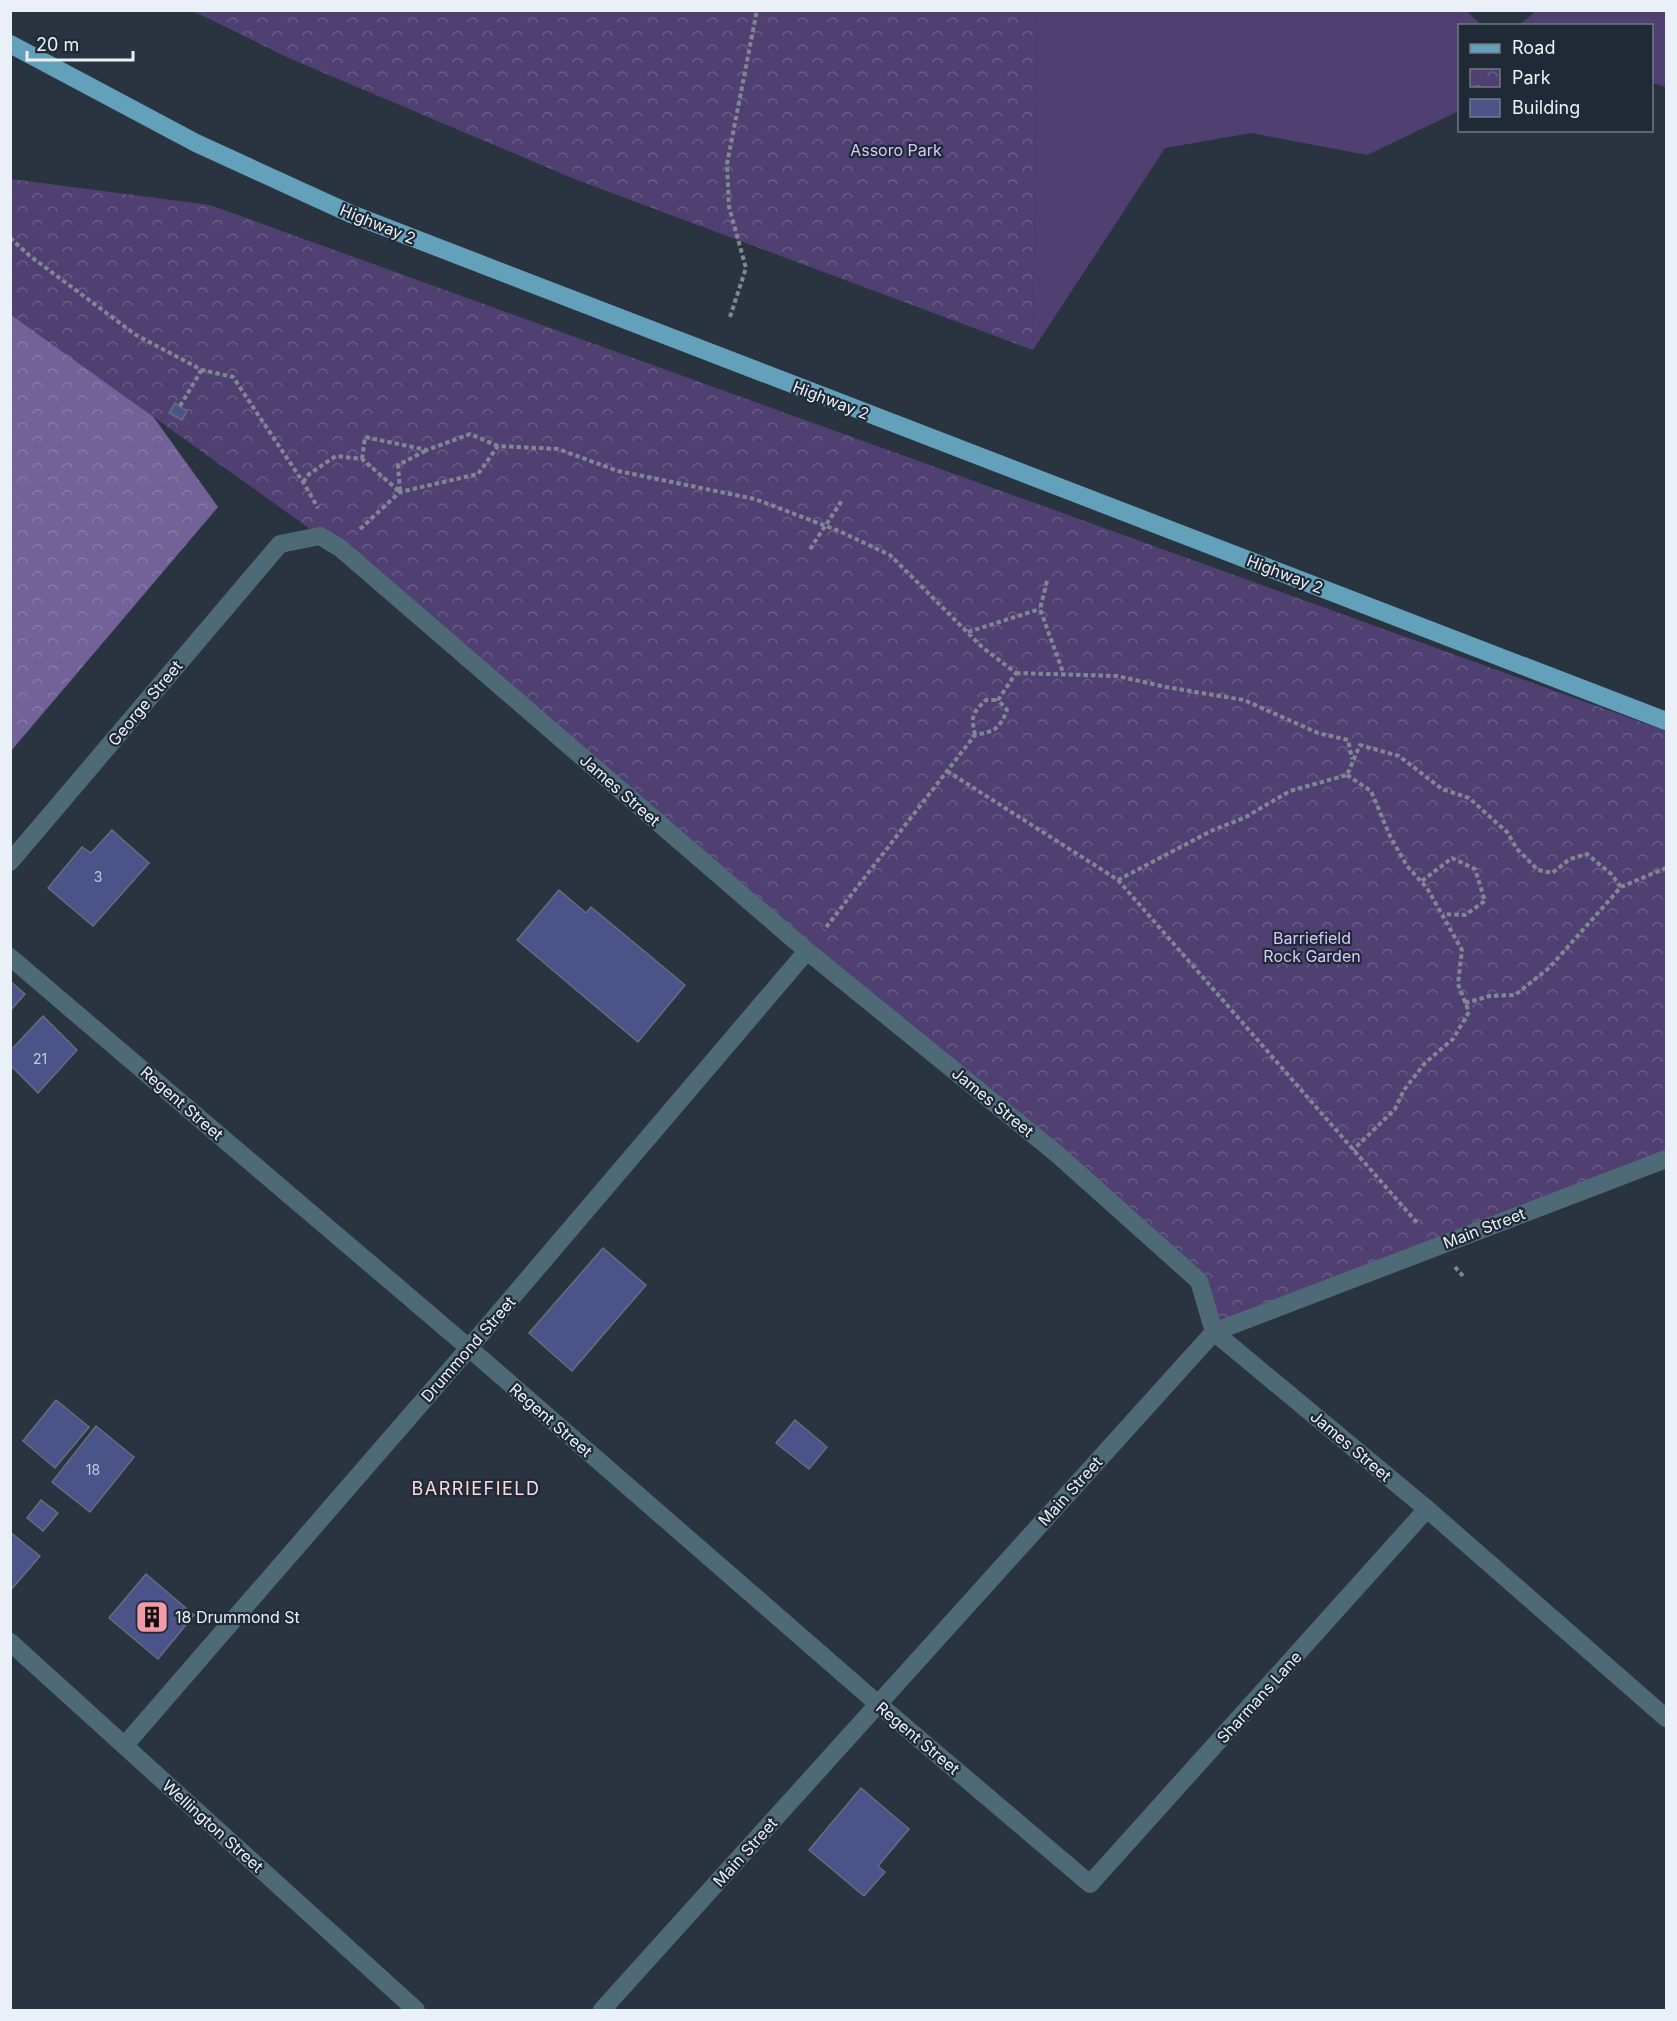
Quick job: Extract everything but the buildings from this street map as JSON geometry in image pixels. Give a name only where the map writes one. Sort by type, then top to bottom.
[{"type":"main road","name":"Highway 2","points":[[10,44],[196,142],[351,214],[1666,721]]},
{"type":"street","name":"James Street","points":[[280,544],[320,536],[340,548],[807,951],[1057,1154],[1199,1281],[1214,1332],[1427,1509],[1666,1718]]},
{"type":"street","name":"George Street","points":[[10,862],[280,544]]},
{"type":"street","name":"Drummond Street","points":[[125,1745],[469,1348],[807,951]]},
{"type":"street","name":"Regent Street","points":[[10,957],[469,1348],[878,1704],[1090,1884]]},
{"type":"street","name":"Main Street","points":[[602,2010],[1214,1332],[1666,1159]]},
{"type":"street","name":"Sharmans Lane","points":[[1090,1884],[1427,1509]]},
{"type":"street","name":"Wellington Street","points":[[10,1642],[416,2010]]},
{"type":"path","points":[[730,317],[746,268],[729,207],[727,164],[757,10]]},
{"type":"path","points":[[10,238],[30,256],[136,335],[202,370],[233,378],[303,482],[309,474],[336,456],[362,459],[400,492]]},
{"type":"path","points":[[180,406],[202,370]]},
{"type":"path","points":[[400,492],[398,465],[427,450],[470,434],[498,446],[558,449],[618,471],[754,500],[825,526],[890,555],[982,647],[1016,673],[1117,676],[1244,700],[1318,733],[1348,740],[1353,760]]},
{"type":"path","points":[[362,459],[365,437],[427,450]]},
{"type":"path","points":[[340,548],[400,492],[478,474],[498,446]]},
{"type":"path","points":[[810,549],[843,499]]},
{"type":"path","points":[[1047,581],[1040,609],[1064,675]]},
{"type":"path","points":[[968,632],[1040,609]]},
{"type":"path","points":[[998,700],[1016,673]]},
{"type":"path","points":[[975,735],[972,723],[974,711],[986,700],[998,700]]},
{"type":"path","points":[[807,951],[975,735],[994,732],[1002,722],[1006,710],[998,700]]},
{"type":"path","points":[[1347,775],[1360,745],[1399,756],[1442,789],[1469,798],[1507,832],[1517,849],[1538,870],[1552,873],[1570,860],[1587,854],[1611,874],[1621,887]]},
{"type":"path","points":[[947,771],[1118,880],[1463,1276]]},
{"type":"path","points":[[1118,880],[1213,830],[1244,818],[1290,790],[1347,775],[1371,791],[1390,836],[1407,866],[1421,881],[1462,950],[1458,984],[1469,1012],[1453,1039],[1425,1063],[1404,1090],[1395,1109],[1353,1150]]},
{"type":"path","points":[[1421,881],[1452,858],[1475,869],[1485,901],[1465,915],[1442,914]]},
{"type":"path","points":[[1465,1003],[1490,996],[1515,995],[1549,968],[1621,887],[1666,868]]},
{"type":"green space","points":[[1466,10],[1480,24],[1458,24],[1458,111],[1367,155],[1251,133],[1165,148],[1033,350],[1037,11]]},
{"type":"green space","name":"Assoro Park","points":[[193,11],[1037,11],[1033,350],[577,180],[291,59]]},
{"type":"green space","points":[[1536,11],[1666,11],[1666,87],[1653,83],[1653,24],[1520,24]]},
{"type":"green space","name":"Barriefield Rock Garden","points":[[11,179],[210,205],[1666,731],[1666,1159],[1214,1332],[1199,1281],[320,536],[11,315]]},
{"type":"green space","points":[[11,290],[137,394],[218,507],[11,751]]},
{"type":"place","name":"18 Drummond St","points":[[152,1617]]},
{"type":"district","name":"BARRIEFIELD","points":[[476,1488]]}]
